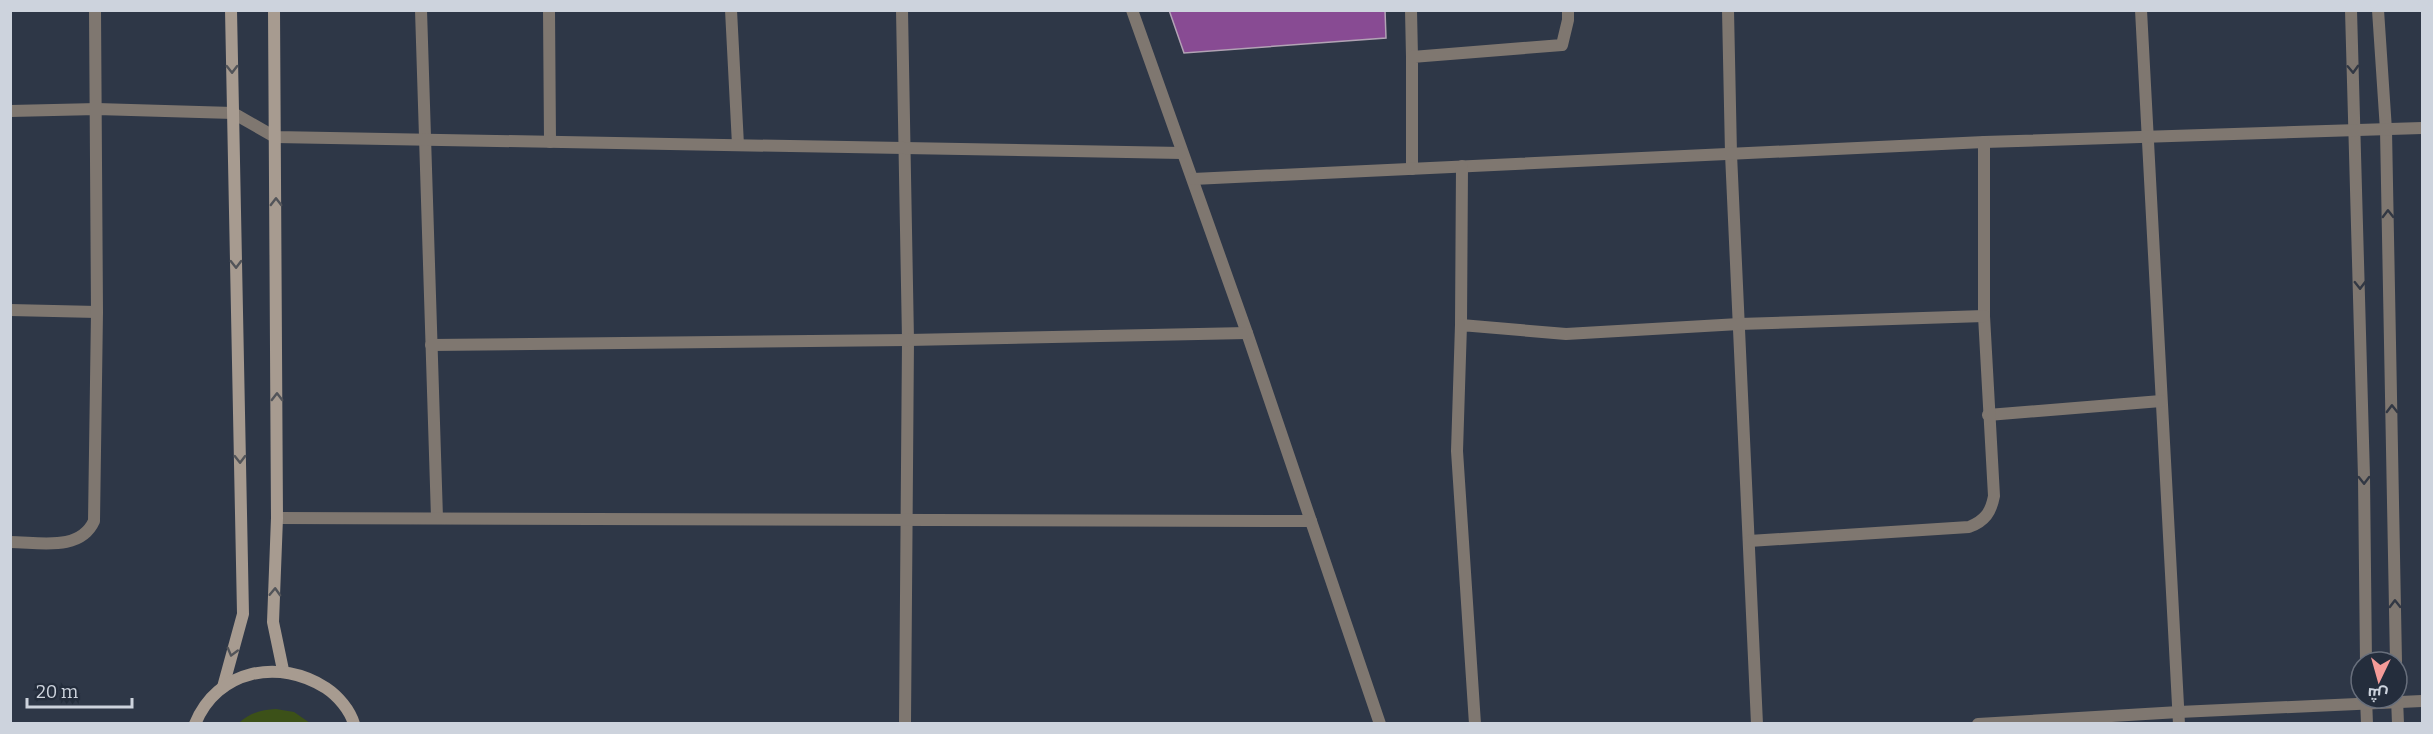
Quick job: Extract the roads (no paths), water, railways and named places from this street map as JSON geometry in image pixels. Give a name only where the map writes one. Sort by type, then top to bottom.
[{"type":"street","points":[[10,542],[73,542],[90,531],[94,521],[98,312],[95,10]]},
{"type":"street","points":[[223,687],[243,614],[231,10]]},
{"type":"street","points":[[274,10],[277,518],[273,622],[283,670]]},
{"type":"street","points":[[421,10],[437,518]]},
{"type":"street","points":[[549,10],[549,142]]},
{"type":"street","points":[[731,10],[738,145]]},
{"type":"street","points":[[902,10],[908,340],[905,723]]},
{"type":"street","points":[[1132,10],[1247,333],[1380,723]]},
{"type":"street","points":[[1411,10],[1412,169]]},
{"type":"street","points":[[1412,57],[1562,45],[1568,10]]},
{"type":"street","points":[[1728,10],[1731,154],[1757,723]]},
{"type":"street","points":[[2141,10],[2146,138],[2179,717]]},
{"type":"street","points":[[2351,10],[2356,132],[2366,650]]},
{"type":"street","points":[[2378,10],[2386,130],[2396,650]]},
{"type":"street","points":[[10,111],[97,109],[233,113],[275,137],[1182,153]]},
{"type":"street","points":[[1193,179],[1984,142],[2356,132],[2422,128]]},
{"type":"street","points":[[1749,541],[1970,527],[1981,523],[1991,510],[1994,496],[1984,316],[1984,142]]},
{"type":"street","points":[[1462,166],[1457,451],[1475,723]]},
{"type":"street","points":[[10,310],[98,312]]},
{"type":"street","points":[[1461,325],[1566,334],[1739,324],[1984,316]]},
{"type":"street","points":[[431,345],[908,340],[1247,333]]},
{"type":"street","points":[[1988,415],[2161,400]]},
{"type":"street","points":[[277,518],[1311,521]]},
{"type":"street","points":[[195,723],[209,700],[223,687],[241,677],[283,670],[311,678],[335,694],[354,723]]},
{"type":"street","points":[[1978,723],[2179,717],[2349,702]]}]
